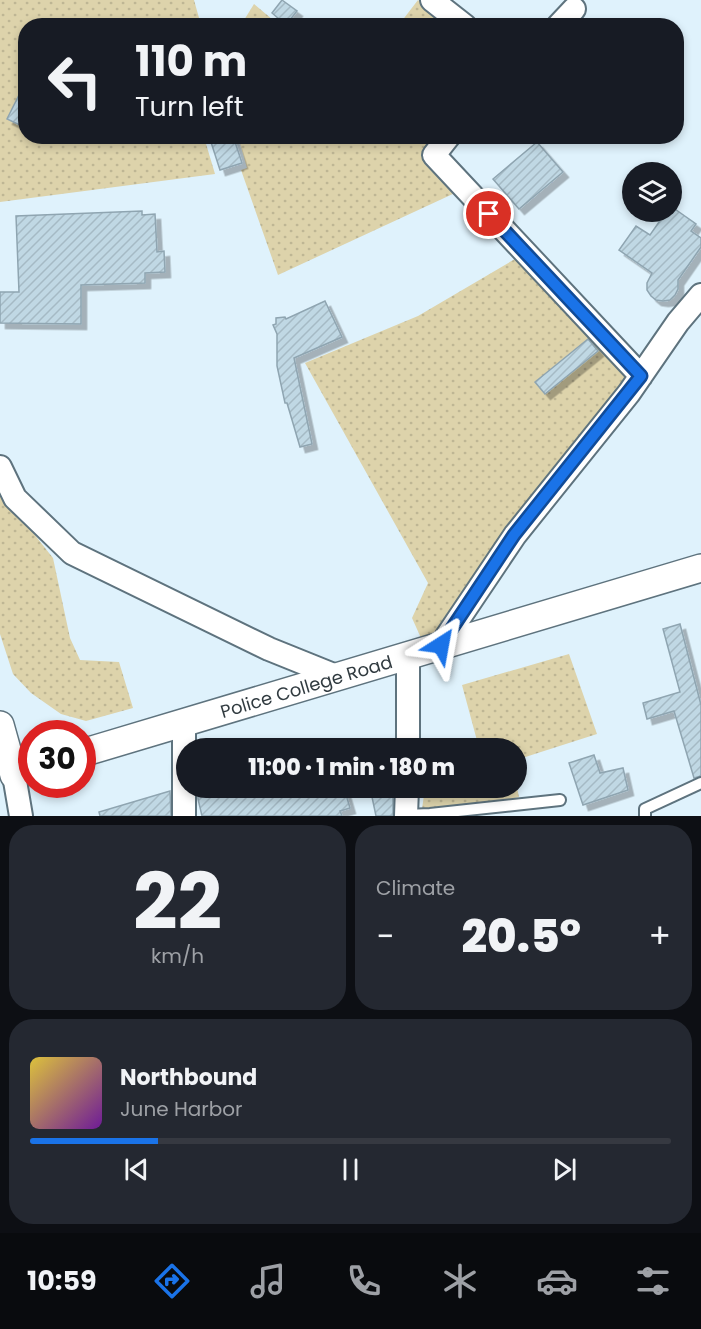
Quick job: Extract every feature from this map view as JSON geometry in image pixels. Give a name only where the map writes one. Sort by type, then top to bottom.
[{"type":"street","points":[[432,0],[455,18]]},
{"type":"street","points":[[565,18],[573,9]]},
{"type":"street","points":[[443,144],[434,155],[641,376]]},
{"type":"street","points":[[441,645],[514,535],[641,376],[678,322],[701,295]]},
{"type":"street","points":[[0,467],[15,498],[72,554],[269,649],[336,676]]},
{"type":"street","name":"Police College Road","points":[[96,749],[701,568]]},
{"type":"street","points":[[408,655],[408,738]]},
{"type":"street","points":[[184,722],[184,816]]},
{"type":"street","points":[[0,725],[15,774],[21,816]]},
{"type":"street","points":[[406,816],[407,798]]},
{"type":"lane","points":[[645,816],[645,809],[701,783]]},
{"type":"lane","points":[[406,816],[560,800]]},
{"type":"shaded area","points":[[0,0],[194,0],[199,18],[18,18],[18,144],[206,144],[215,174],[0,202]]},
{"type":"shaded area","points":[[418,0],[440,18],[404,18]]},
{"type":"shaded area","points":[[254,4],[271,18],[245,18]]},
{"type":"shaded area","points":[[240,144],[430,144],[421,155],[455,193],[278,275],[241,170],[247,168]]},
{"type":"shaded area","points":[[520,256],[633,378],[436,633],[421,638],[412,618],[428,583],[305,363],[418,316]]},
{"type":"shaded area","points":[[0,491],[53,558],[70,638],[80,660],[119,662],[133,708],[90,720],[61,714],[31,693],[13,674],[0,634]]},
{"type":"shaded area","points":[[569,654],[597,734],[527,756],[527,738],[476,738],[462,685]]},
{"type":"shaded area","points":[[424,798],[515,798],[453,813],[421,816]]},
{"type":"building","points":[[282,0],[297,11],[292,18],[278,18],[272,13]]},
{"type":"building","points":[[18,97],[18,124],[7,119]]},
{"type":"building","points":[[212,144],[236,144],[242,163],[220,170]]},
{"type":"building","points":[[535,144],[539,144],[563,172],[519,209],[493,179]]},
{"type":"building","points":[[142,211],[142,215],[155,214],[157,252],[164,251],[165,272],[145,273],[145,283],[81,285],[81,324],[0,323],[0,292],[19,292],[16,216]]},
{"type":"building","points":[[682,214],[696,224],[691,231],[701,238],[701,247],[678,280],[678,289],[670,300],[656,300],[651,296],[647,290],[647,283],[652,273],[619,250],[636,226],[650,235],[659,222],[682,222]]},
{"type":"building","points":[[325,301],[342,337],[294,358],[312,444],[300,447],[287,403],[285,403],[277,366],[277,334],[273,325],[276,324],[276,318],[285,317],[286,319]]},
{"type":"building","points":[[588,339],[598,351],[545,394],[535,382]]},
{"type":"building","points":[[680,624],[701,705],[701,776],[694,778],[674,711],[647,719],[643,703],[680,692],[663,629]]},
{"type":"building","points":[[594,755],[600,773],[623,768],[628,790],[583,805],[569,763]]},
{"type":"building","points":[[170,791],[171,816],[100,816],[99,812]]},
{"type":"building","points":[[347,798],[350,808],[340,811],[342,816],[202,816],[198,799]]},
{"type":"building","points":[[372,798],[393,798],[393,816],[376,816]]},
{"type":"route","points":[[441,645],[514,535],[641,376],[489,214]]}]
